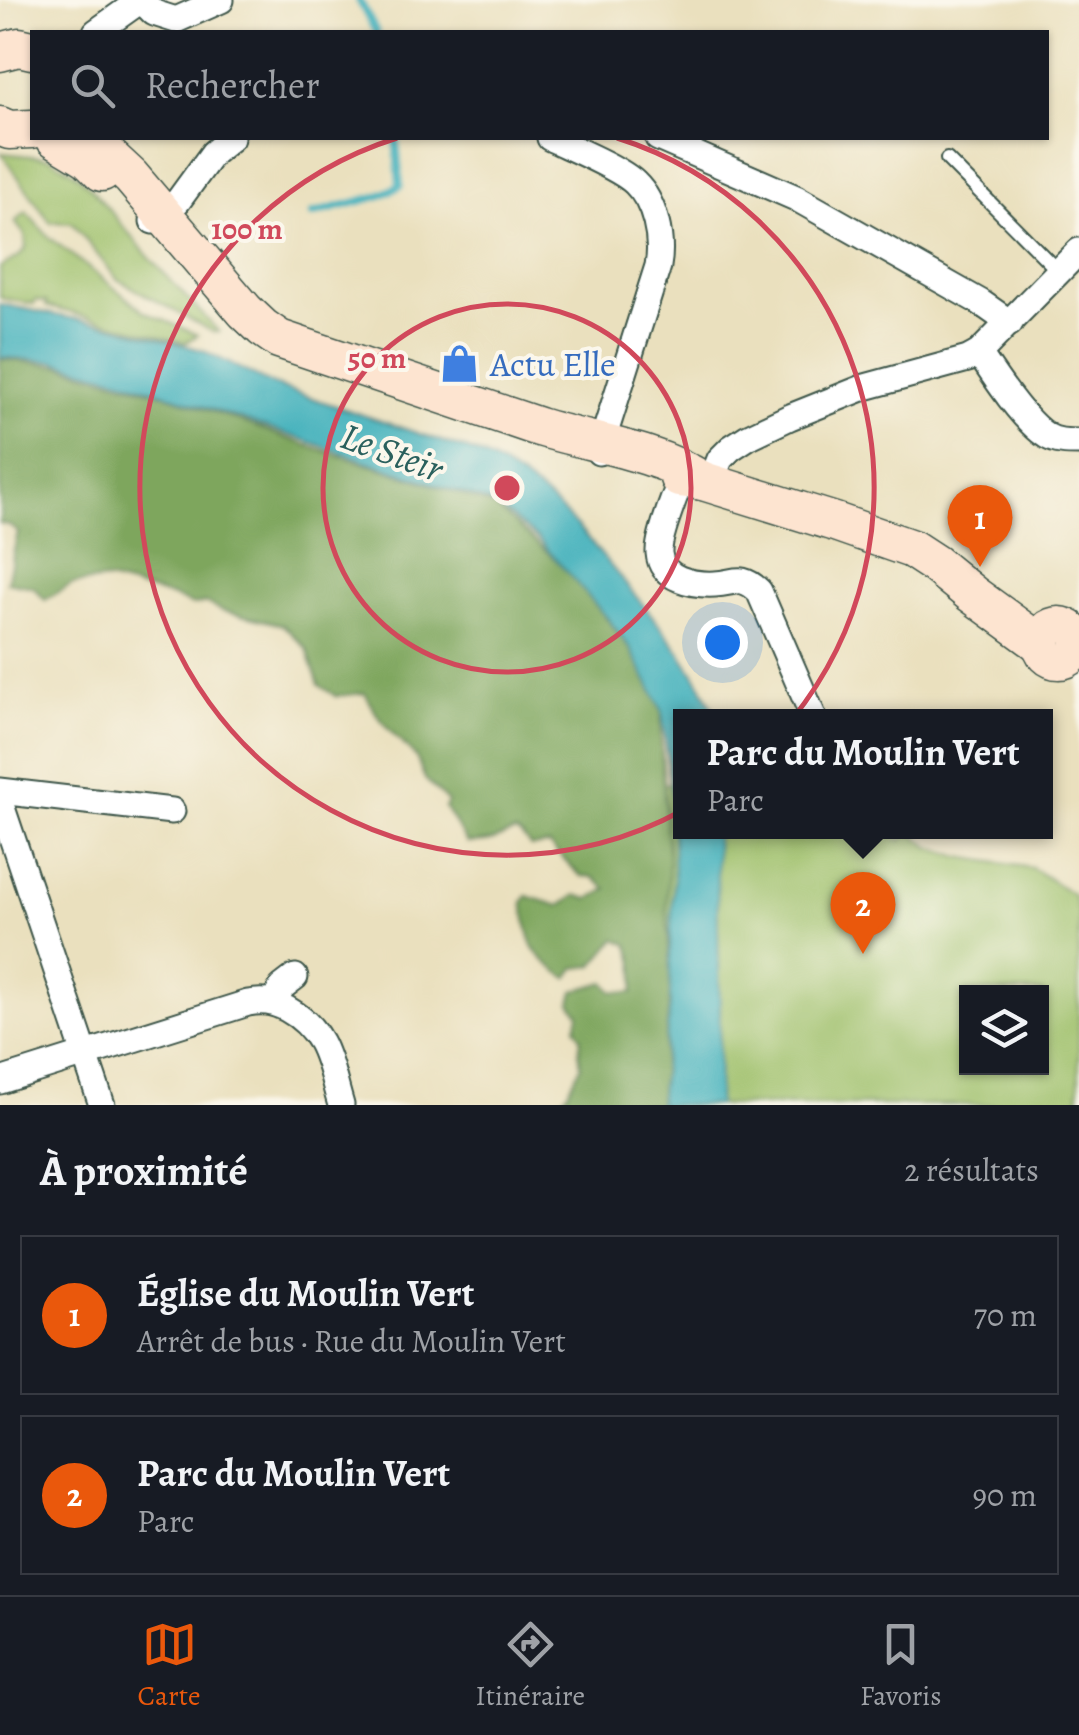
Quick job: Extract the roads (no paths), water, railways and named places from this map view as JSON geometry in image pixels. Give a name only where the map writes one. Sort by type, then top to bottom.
[{"type":"main road","points":[[51,140],[88,158],[263,328],[283,341],[592,444],[642,469],[695,478],[896,543],[936,564],[972,594],[1066,646]]},
{"type":"main road","points":[[91,140],[132,177],[154,220]]},
{"type":"street","points":[[99,30],[141,0],[154,14],[176,20],[221,0]]},
{"type":"street","points":[[154,220],[184,193],[213,154],[229,140]]},
{"type":"street","points":[[554,140],[635,183],[652,213],[658,235],[658,266],[592,444]]},
{"type":"street","points":[[663,140],[796,198],[980,302],[1010,323]]},
{"type":"street","points":[[810,709],[762,596],[755,588],[740,580],[718,584],[684,581],[661,562],[659,546],[695,478],[758,432],[864,387],[979,352],[1079,251]]},
{"type":"street","points":[[979,352],[1009,396],[1043,434],[1056,440],[1079,442]]},
{"type":"street","points":[[0,791],[172,811]]},
{"type":"street","points":[[0,802],[102,1105]]},
{"type":"street","points":[[274,1002],[282,987],[295,977]]},
{"type":"street","points":[[0,1080],[248,1003],[274,1002],[302,1017],[318,1034],[341,1105]]},
{"type":"lane","points":[[947,159],[1059,272]]},
{"type":"water","name":"Le Steir","points":[[0,304],[117,327],[202,350],[276,386],[477,453],[528,482],[586,536],[651,615],[701,685],[713,709],[673,709],[673,839],[662,710],[630,648],[538,539],[495,504],[124,380],[55,362],[0,357]]},
{"type":"water","points":[[673,839],[716,839],[718,1105],[659,1105],[670,1004]]},
{"type":"waterway","points":[[359,0],[375,30]]},
{"type":"waterway","points":[[312,214],[379,196],[400,186],[396,140]]},
{"type":"place","name":"Actu Elle","points":[[460,364]]},
{"type":"place","name":"Église du Moulin Vert","points":[[980,567]]},
{"type":"place","name":"Parc du Moulin Vert","points":[[863,954]]}]
